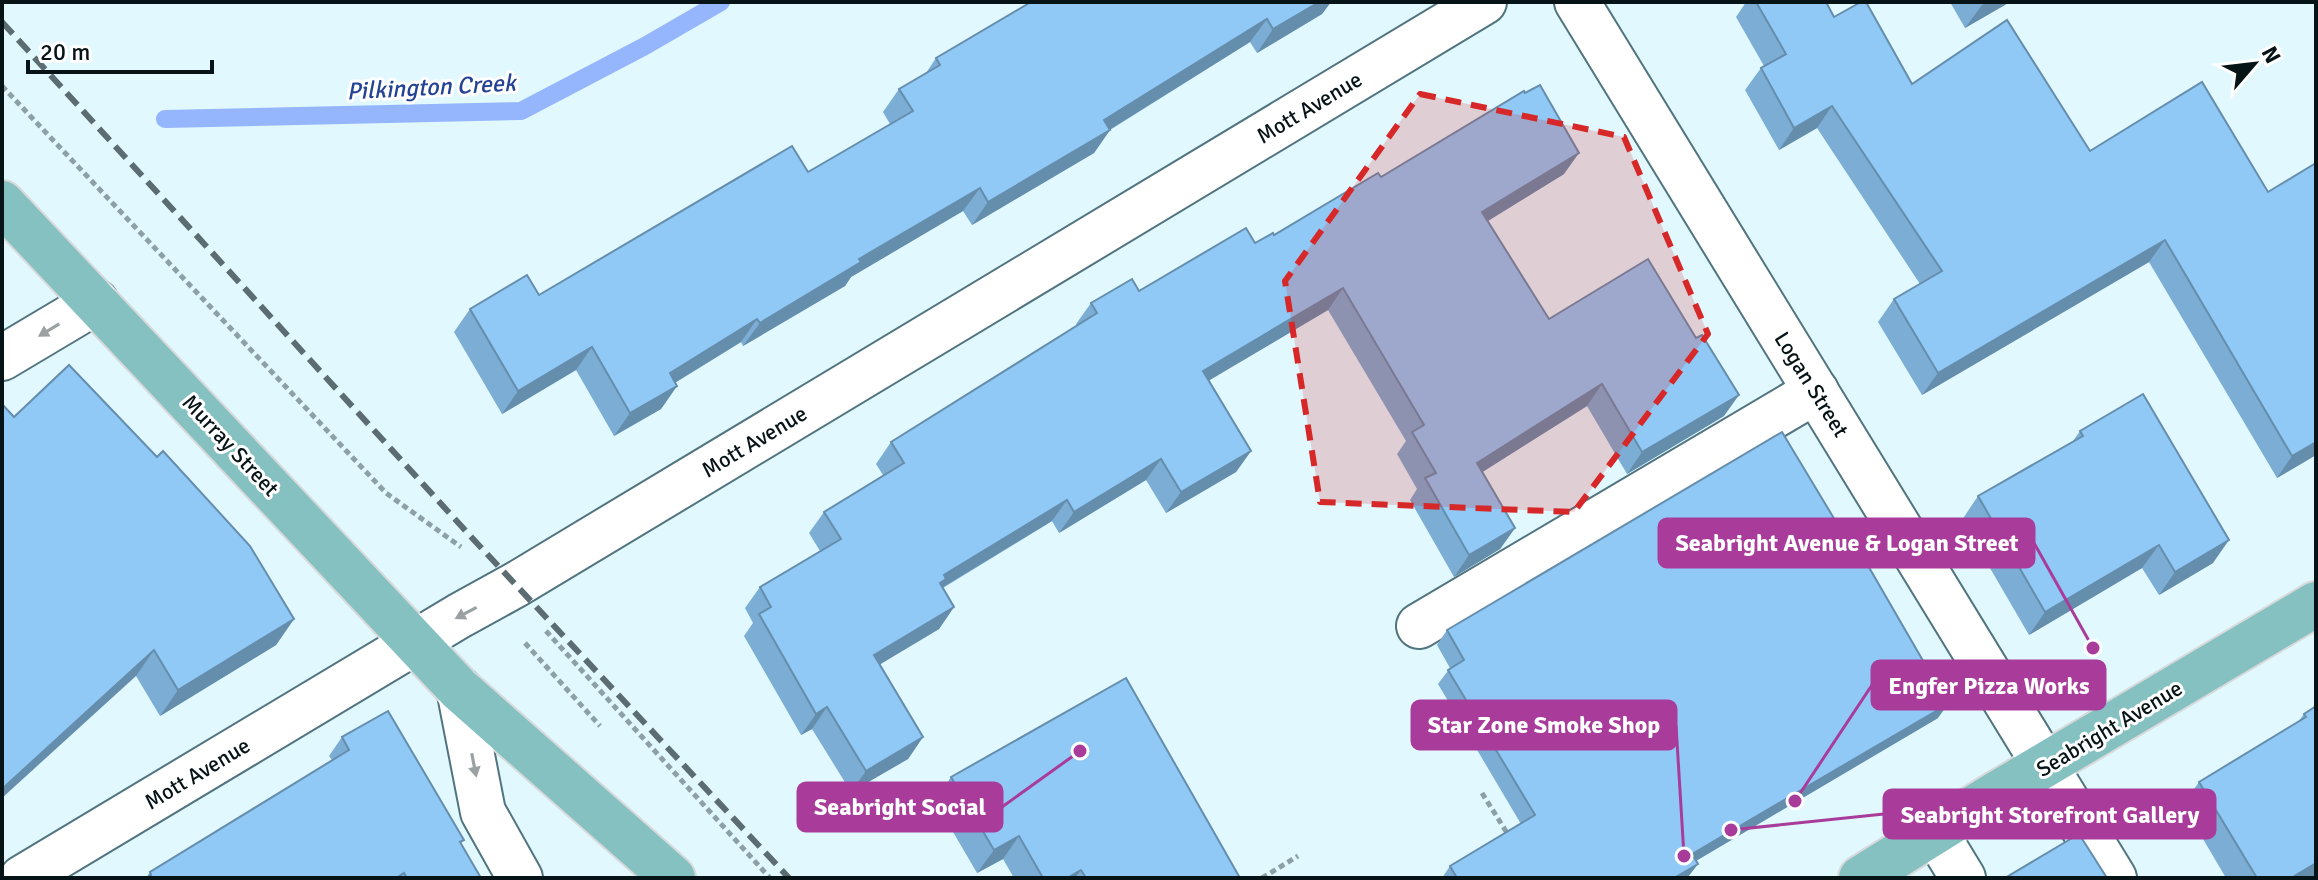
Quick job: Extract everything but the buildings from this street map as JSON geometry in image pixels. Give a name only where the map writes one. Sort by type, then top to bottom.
[{"type":"main road","name":"Murray Street","points":[[2,203],[459,689],[673,878]]},
{"type":"main road","name":"Seabright Avenue","points":[[1861,878],[2316,604]]},
{"type":"street","name":"Mott Avenue","points":[[22,878],[1484,2]]},
{"type":"street","name":"Logan Street","points":[[1577,2],[2114,878]]},
{"type":"street","points":[[2,358],[96,302]]},
{"type":"street","points":[[1419,626],[1816,391]]},
{"type":"street","points":[[459,689],[483,812],[520,878]]},
{"type":"street","points":[[1935,832],[1963,878]]},
{"type":"path","points":[[2,86],[386,493],[461,547]]},
{"type":"path","points":[[546,630],[770,878]]},
{"type":"path","points":[[523,641],[600,726]]},
{"type":"path","points":[[1482,793],[1512,841]]},
{"type":"path","points":[[1262,878],[1298,856]]},
{"type":"highlighted area","points":[[1420,94],[1624,137],[1708,334],[1574,512],[1320,502],[1285,281]]},
{"type":"waterway","name":"Pilkington Creek","points":[[165,119],[521,111],[721,2]]},
{"type":"railway","points":[[2,22],[474,540],[789,878]]},
{"type":"place","name":"Seabright Avenue & Logan Street","points":[[2093,648]]},
{"type":"place","name":"Seabright Social","points":[[1080,751]]},
{"type":"place","name":"Engfer Pizza Works","points":[[1795,801]]},
{"type":"place","name":"Seabright Storefront Gallery","points":[[1731,830]]},
{"type":"place","name":"Star Zone Smoke Shop","points":[[1684,856]]}]
